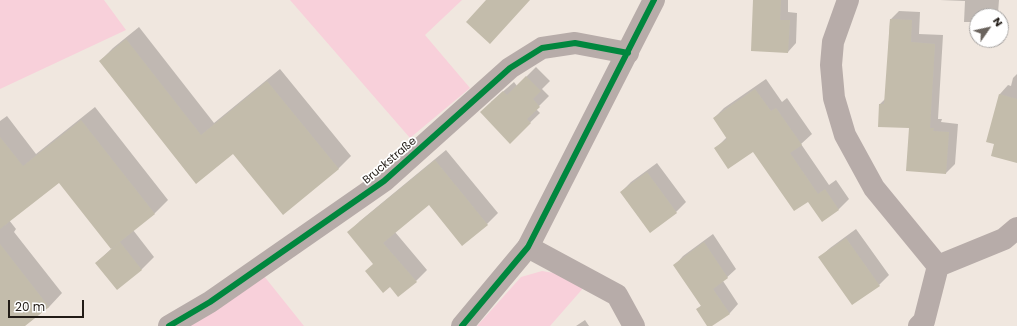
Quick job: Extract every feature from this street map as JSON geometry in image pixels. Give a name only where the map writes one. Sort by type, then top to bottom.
[{"type":"street","points":[[462,326],[528,247],[654,0]]},
{"type":"street","points":[[848,0],[832,42],[831,65],[834,98],[845,136],[874,188],[938,266]]},
{"type":"street","name":"Bruckstraße","points":[[170,326],[210,302],[384,181],[510,68],[542,48],[575,43],[628,53]]},
{"type":"street","points":[[938,266],[1004,239],[1017,228]]},
{"type":"street","points":[[528,247],[617,295],[634,326]]},
{"type":"street","points":[[919,326],[924,321],[938,266]]},
{"type":"shaded area","points":[[0,0],[104,0],[126,30],[0,89]]},
{"type":"shaded area","points":[[290,0],[462,0],[425,35],[470,88],[410,138]]},
{"type":"shaded area","points":[[542,271],[560,274],[585,286],[550,326],[477,326],[521,277]]},
{"type":"shaded area","points":[[264,276],[304,326],[179,326]]},
{"type":"building","points":[[486,0],[530,0],[490,44],[466,22]]},
{"type":"building","points":[[753,0],[781,0],[780,20],[790,20],[788,53],[751,51]]},
{"type":"building","points":[[890,19],[912,20],[911,42],[935,44],[930,128],[934,128],[933,131],[949,132],[946,174],[906,171],[909,128],[878,127],[879,104],[884,104]]},
{"type":"building","points":[[126,39],[201,135],[267,81],[339,169],[283,215],[233,154],[196,184],[99,61]]},
{"type":"building","points":[[526,76],[541,91],[533,99],[540,107],[527,119],[531,123],[510,144],[480,112],[503,91],[507,95]]},
{"type":"building","points":[[755,89],[771,111],[776,108],[802,145],[790,153],[818,194],[825,189],[839,210],[822,222],[808,202],[794,211],[753,152],[728,169],[714,148],[727,139],[713,118]]},
{"type":"building","points":[[999,94],[1017,99],[1017,163],[991,156],[994,144],[986,142]]},
{"type":"building","points":[[81,120],[155,214],[111,249],[59,183],[0,229],[0,137],[23,166]]},
{"type":"building","points":[[435,160],[488,225],[462,246],[429,205],[383,243],[417,282],[398,297],[390,287],[383,293],[365,271],[373,264],[347,232]]},
{"type":"building","points":[[647,172],[677,213],[650,233],[620,192]]},
{"type":"building","points":[[846,238],[880,286],[852,305],[818,257]]},
{"type":"building","points":[[120,242],[142,270],[117,290],[95,263]]},
{"type":"building","points":[[704,242],[728,278],[713,289],[730,314],[712,326],[707,326],[696,309],[701,306],[673,265]]},
{"type":"building","points":[[0,244],[49,307],[25,326],[0,326]]},
{"type":"cycle path","points":[[462,326],[528,247],[654,0]]},
{"type":"cycle path","points":[[169,326],[210,302],[384,181],[510,68],[542,48],[575,43],[628,53]]}]
